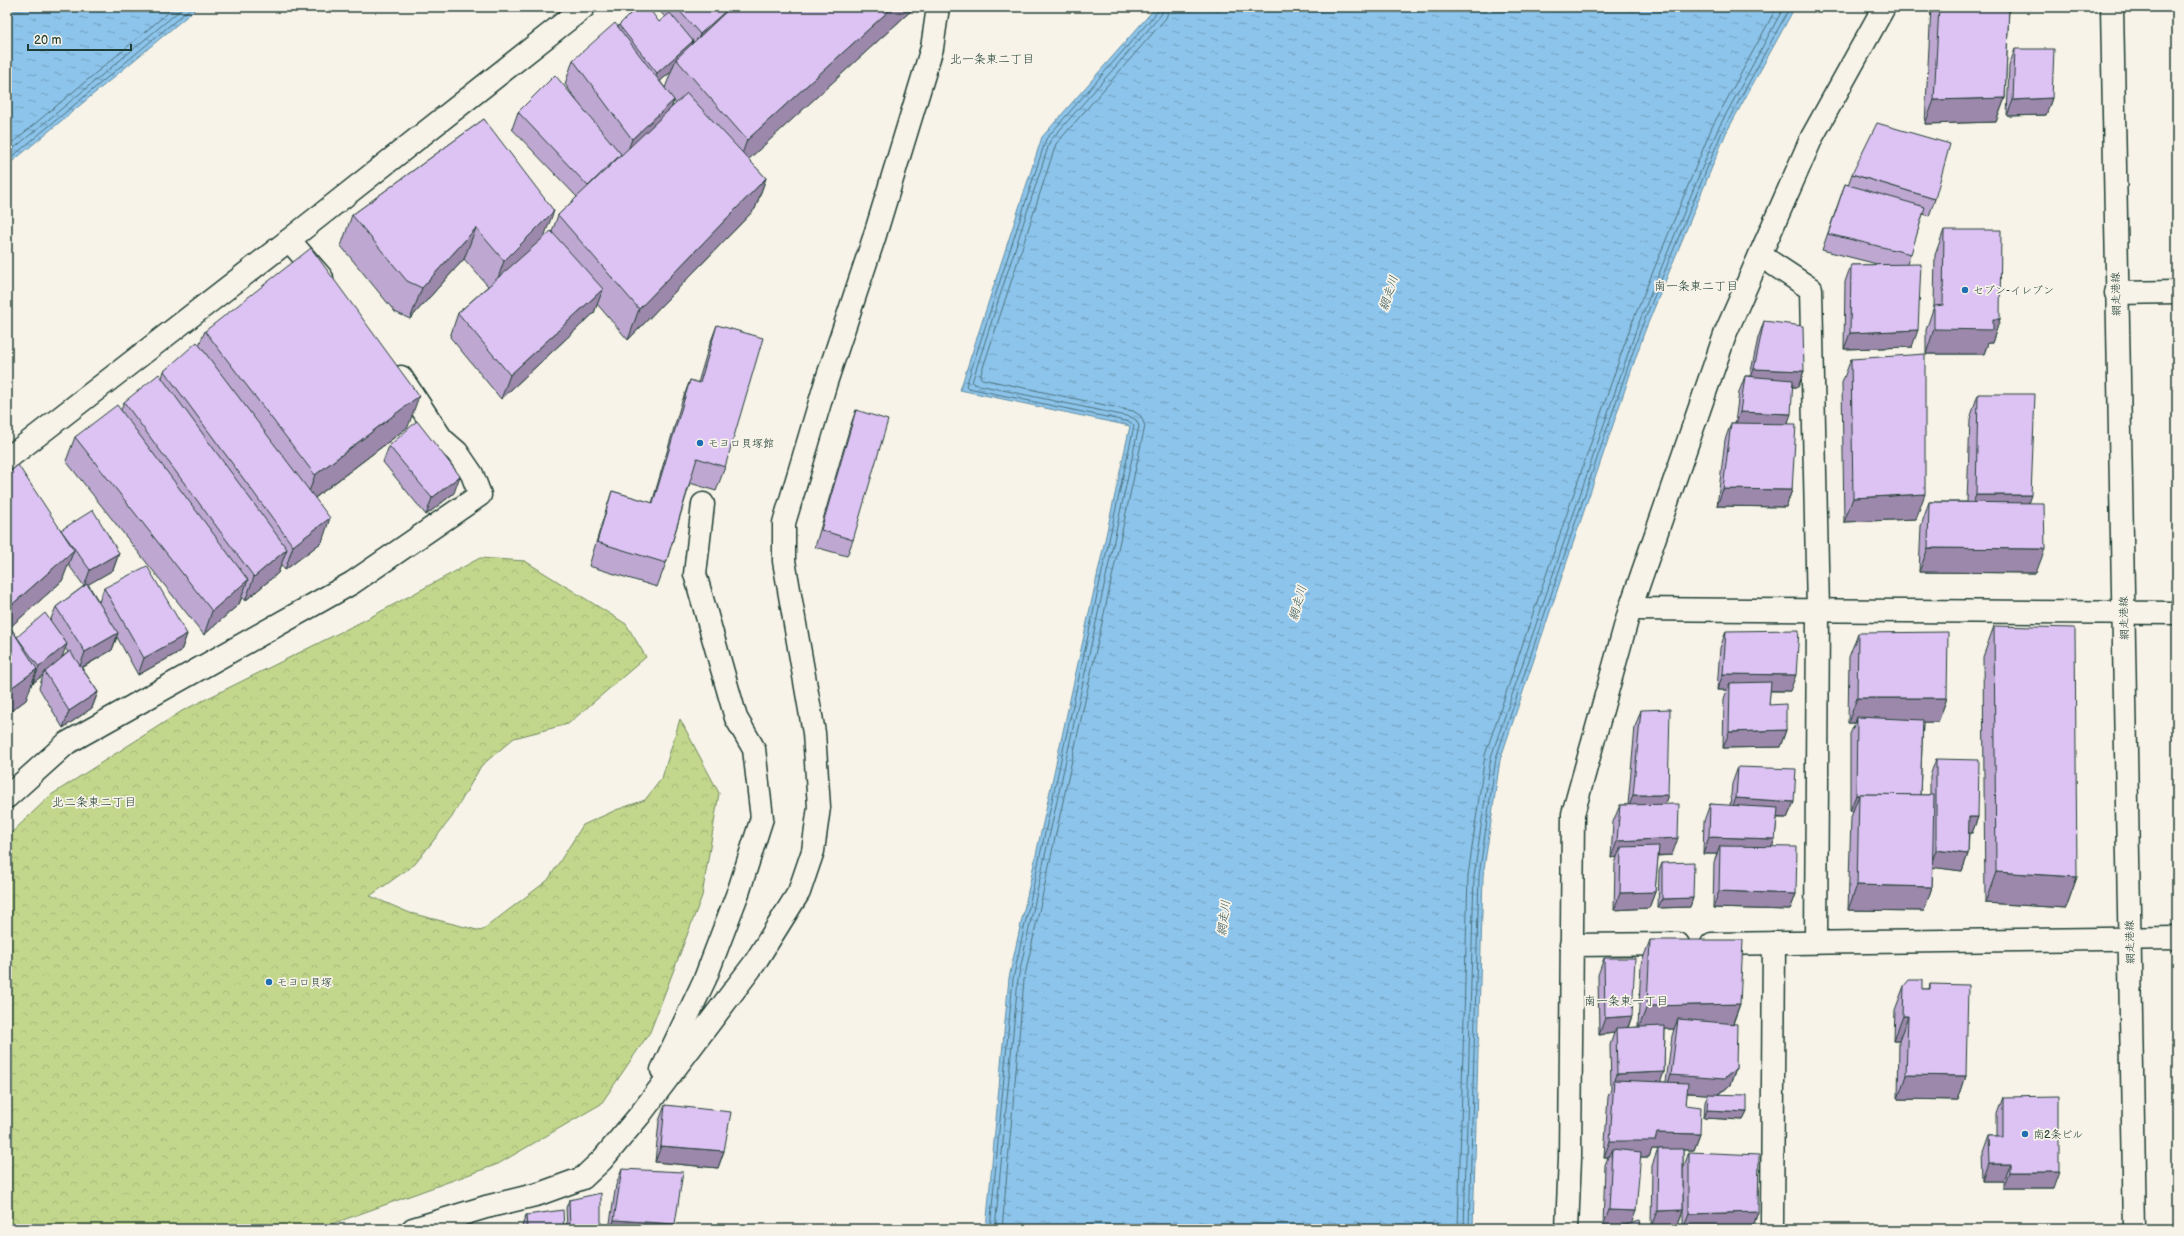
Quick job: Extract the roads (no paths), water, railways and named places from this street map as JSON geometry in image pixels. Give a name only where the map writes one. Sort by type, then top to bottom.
[{"type":"street","points":[[7,459],[289,240],[584,7]]},
{"type":"street","points":[[413,1229],[486,1207],[539,1194],[583,1178],[602,1160],[639,1116],[754,964],[799,892],[814,851],[819,807],[814,733],[784,561],[784,523],[826,382],[874,238],[932,48],[938,7]]},
{"type":"street","points":[[1567,1229],[1570,1151],[1573,814],[1630,609],[1726,332],[1812,137],[1884,7]]},
{"type":"street","name":"網走港線","points":[[2112,7],[2116,293],[2124,613],[2135,1229]]},
{"type":"street","points":[[289,240],[335,293]]},
{"type":"street","points":[[1760,255],[1811,289],[1818,611],[1816,942]]},
{"type":"street","points":[[2116,293],[2177,292]]},
{"type":"street","points":[[7,797],[66,744],[352,583],[480,495],[472,474],[457,452],[442,439],[389,360]]},
{"type":"street","points":[[639,1116],[705,979],[739,890],[762,818],[754,749],[736,718],[695,574],[703,504]]},
{"type":"street","points":[[1630,609],[2177,613]]},
{"type":"street","points":[[1571,945],[2177,938]]},
{"type":"street","points":[[1772,1221],[1774,943]]},
{"type":"water","points":[[7,7],[198,7],[7,166]]},
{"type":"water","name":"網走川","points":[[1156,7],[1795,7],[1726,133],[1644,333],[1500,760],[1483,876],[1473,1229],[986,1229],[1009,978],[1130,426],[960,390],[1042,137]]},
{"type":"place","name":"セブン-イレブン","points":[[1965,290]]},
{"type":"place","name":"モヨロ貝塚館","points":[[700,443]]},
{"type":"place","name":"モヨロ貝塚","points":[[269,982]]},
{"type":"place","name":"南2条ビル","points":[[2025,1134]]},
{"type":"district","name":"北一条東二丁目","points":[[992,59]]},
{"type":"district","name":"南一条東二丁目","points":[[1696,286]]},
{"type":"district","name":"北二条東二丁目","points":[[94,802]]},
{"type":"district","name":"南一条東一丁目","points":[[1626,1001]]}]
